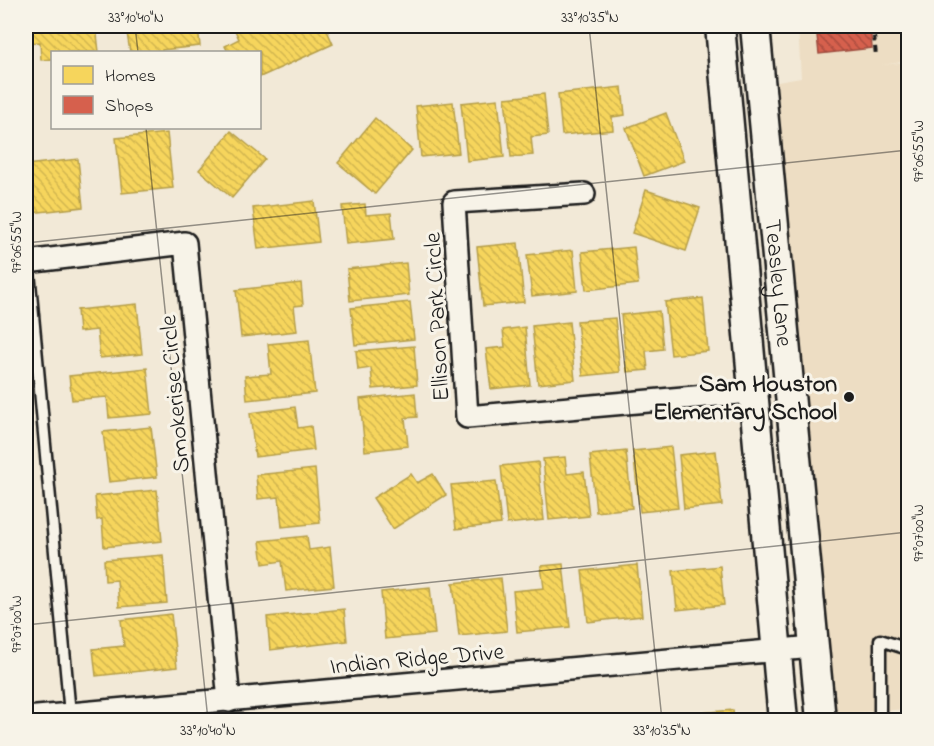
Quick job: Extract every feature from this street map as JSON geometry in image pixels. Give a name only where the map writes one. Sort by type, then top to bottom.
[{"type":"main road","name":"Teasley Lane","points":[[720,26],[751,392],[783,720]]},
{"type":"main road","name":"Teasley Lane","points":[[755,26],[821,720]]},
{"type":"main road","points":[[736,211],[769,186]]},
{"type":"street","name":"Ellison Park Circle","points":[[584,194],[454,202],[467,417],[751,392]]},
{"type":"street","name":"Smokerise Circle","points":[[27,261],[185,243],[229,701]]},
{"type":"street","name":"Indian Ridge Drive","points":[[26,718],[813,647]]},
{"type":"lane","points":[[27,261],[70,714]]},
{"type":"lane","points":[[880,720],[880,640],[909,649]]},
{"type":"path","points":[[873,26],[876,56]]},
{"type":"shaded area","name":"Sam Houston Elementary School","points":[[798,26],[908,26],[908,61],[882,65],[908,62],[908,709],[820,715],[760,85],[801,78]]},
{"type":"building: Homes","points":[[26,26],[96,26],[99,51],[51,51],[51,59],[41,60],[40,42],[26,43]]},
{"type":"building: Homes","points":[[135,26],[198,26],[200,46],[162,51],[130,51],[127,33],[135,32]]},
{"type":"building: Homes","points":[[233,26],[325,26],[333,44],[261,77],[261,51],[228,51],[225,46],[239,39]]},
{"type":"building: Homes","points":[[622,87],[625,115],[612,117],[613,130],[562,135],[558,94]]},
{"type":"building: Homes","points":[[544,94],[548,135],[531,137],[533,155],[511,157],[505,98]]},
{"type":"building: Homes","points":[[498,99],[504,157],[467,161],[461,103]]},
{"type":"building: Homes","points":[[453,102],[459,153],[421,157],[416,106]]},
{"type":"building: Homes","points":[[666,113],[684,161],[644,176],[626,128]]},
{"type":"building: Homes","points":[[375,118],[412,150],[375,194],[338,163]]},
{"type":"building: Homes","points":[[231,131],[265,159],[232,198],[199,170]]},
{"type":"building: Homes","points":[[167,133],[173,188],[122,193],[116,138]]},
{"type":"building: Homes","points":[[78,159],[83,207],[31,213],[26,165]]},
{"type":"building: Homes","points":[[646,190],[700,208],[686,251],[632,233]]},
{"type":"building: Homes","points":[[314,201],[319,242],[258,249],[253,208]]},
{"type":"building: Homes","points":[[365,204],[366,215],[391,213],[394,239],[346,244],[342,206]]},
{"type":"building: Homes","points":[[518,243],[524,302],[483,306],[477,247]]},
{"type":"building: Homes","points":[[634,247],[638,284],[586,290],[582,252]]},
{"type":"building: Homes","points":[[573,250],[577,291],[532,296],[527,255]]},
{"type":"building: Homes","points":[[406,263],[409,295],[350,301],[347,269]]},
{"type":"building: Homes","points":[[301,283],[303,305],[294,306],[297,331],[241,337],[236,290]]},
{"type":"building: Homes","points":[[703,298],[708,351],[671,355],[665,302]]},
{"type":"building: Homes","points":[[410,302],[414,339],[355,345],[351,308]]},
{"type":"building: Homes","points":[[137,304],[142,354],[100,358],[97,330],[79,332],[77,310]]},
{"type":"building: Homes","points":[[659,311],[663,349],[646,351],[648,370],[627,372],[621,315]]},
{"type":"building: Homes","points":[[615,318],[620,372],[583,376],[577,321]]},
{"type":"building: Homes","points":[[569,322],[575,380],[538,384],[532,326]]},
{"type":"building: Homes","points":[[525,327],[530,385],[491,389],[486,349],[505,347],[503,330]]},
{"type":"building: Homes","points":[[309,340],[315,393],[247,400],[245,376],[271,374],[268,344]]},
{"type":"building: Homes","points":[[414,346],[417,385],[373,389],[371,368],[358,370],[356,351]]},
{"type":"building: Homes","points":[[147,368],[152,414],[109,418],[107,397],[72,400],[69,376]]},
{"type":"building: Homes","points":[[415,393],[417,417],[405,418],[408,446],[365,451],[360,399]]},
{"type":"building: Homes","points":[[295,407],[298,428],[311,426],[314,450],[255,457],[250,413]]},
{"type":"building: Homes","points":[[151,427],[157,477],[109,482],[103,432]]},
{"type":"building: Homes","points":[[671,447],[678,508],[640,512],[633,451]]},
{"type":"building: Homes","points":[[626,451],[632,508],[596,512],[590,455]]},
{"type":"building: Homes","points":[[716,451],[722,505],[684,509],[679,455]]},
{"type":"building: Homes","points":[[565,457],[567,474],[584,472],[589,516],[549,520],[543,459]]},
{"type":"building: Homes","points":[[538,462],[544,520],[507,524],[501,466]]},
{"type":"building: Homes","points":[[315,469],[320,523],[282,527],[279,497],[258,499],[256,475]]},
{"type":"building: Homes","points":[[411,474],[417,483],[433,474],[446,495],[393,529],[373,498]]},
{"type":"building: Homes","points":[[496,481],[501,524],[456,529],[451,485]]},
{"type":"building: Homes","points":[[157,490],[162,541],[104,547],[102,519],[97,520],[95,496]]},
{"type":"building: Homes","points":[[307,536],[309,550],[330,547],[334,586],[286,591],[282,561],[263,564],[260,541]]},
{"type":"building: Homes","points":[[163,555],[167,603],[119,607],[117,580],[105,581],[104,560]]},
{"type":"building: Homes","points":[[563,564],[570,627],[517,632],[513,591],[544,588],[541,566]]},
{"type":"building: Homes","points":[[637,565],[642,616],[588,622],[582,571]]},
{"type":"building: Homes","points":[[720,566],[724,605],[677,610],[673,571]]},
{"type":"building: Homes","points":[[501,578],[507,631],[459,636],[453,583]]},
{"type":"building: Homes","points":[[430,587],[435,634],[385,639],[381,592]]},
{"type":"building: Homes","points":[[344,609],[347,641],[270,650],[267,617]]},
{"type":"building: Homes","points":[[171,614],[177,667],[96,676],[93,649],[124,646],[121,620]]},
{"type":"building: Homes","points":[[733,710],[734,720],[687,720],[687,714]]},
{"type":"building: Homes","points":[[650,716],[651,720],[605,720]]},
{"type":"building: Shops","points":[[816,26],[870,26],[872,48],[819,54]]},
{"type":"place","name":"Sam Houston Elementary School","points":[[849,397]]}]
